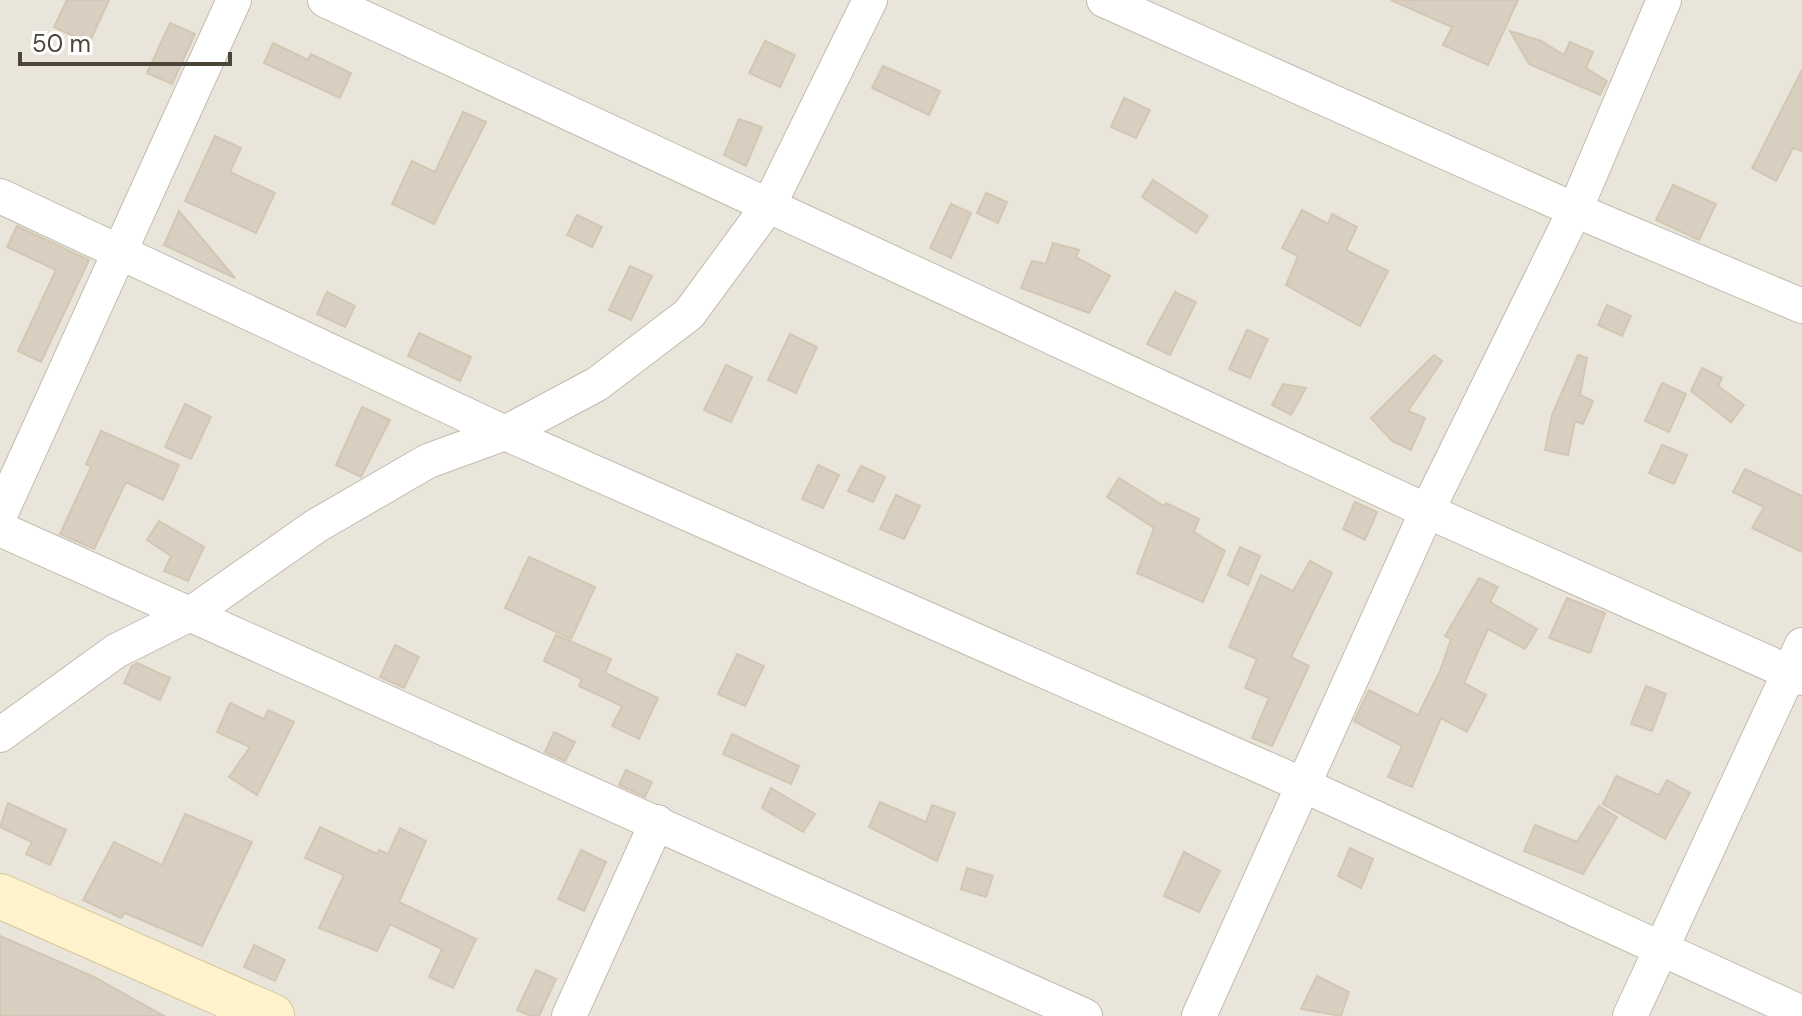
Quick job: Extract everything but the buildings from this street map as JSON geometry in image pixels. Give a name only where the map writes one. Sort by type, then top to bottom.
[{"type":"street","points":[[0,515],[234,0]]},
{"type":"street","points":[[325,0],[1427,511],[1798,665],[1659,948],[1630,1016]]},
{"type":"street","points":[[0,735],[116,651],[192,613],[316,526],[416,468],[505,433],[597,384],[689,314],[769,205],[870,0]]},
{"type":"street","points":[[1104,0],[1575,210],[1802,306]]},
{"type":"street","points":[[1199,1016],[1301,784],[1427,511],[1575,210],[1664,0]]},
{"type":"street","points":[[0,196],[121,250],[505,433],[1301,784],[1802,1013]]},
{"type":"street","points":[[0,529],[1085,1016]]},
{"type":"street","points":[[569,1016],[657,822]]},
{"type":"street","points":[[0,896],[272,1016]]},
{"type":"shaded area","points":[[0,0],[1802,0],[1802,1016],[0,1016]]}]
